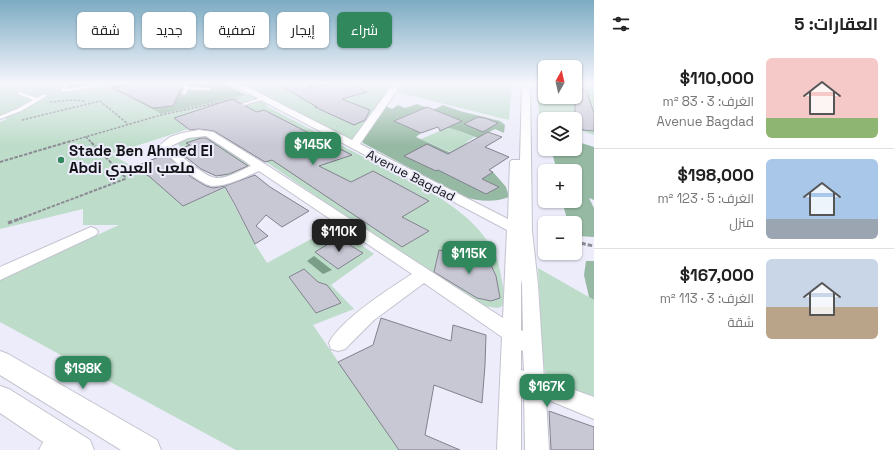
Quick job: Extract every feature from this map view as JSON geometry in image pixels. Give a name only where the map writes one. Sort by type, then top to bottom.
[{"type":"street","name":"Avenue Bagdad","points":[[274,104],[520,230]]},
{"type":"street","points":[[354,145],[384,104]]},
{"type":"street","points":[[519,104],[517,131],[520,230],[530,285],[537,450]]},
{"type":"street","points":[[510,450],[513,334],[520,230],[525,104]]},
{"type":"street","points":[[261,166],[222,181],[212,182],[198,174],[170,152],[164,145],[194,133],[205,132],[261,166],[336,215],[532,347]]},
{"type":"street","points":[[0,274],[91,232]]},
{"type":"street","points":[[338,343],[364,317],[393,294],[423,275]]},
{"type":"street","points":[[0,362],[147,450]]},
{"type":"street","points":[[512,376],[594,408]]},
{"type":"street","points":[[0,398],[64,446]]},
{"type":"lane","points":[[0,118],[6,113],[28,104]]},
{"type":"path","points":[[21,120],[88,104]]},
{"type":"path","points":[[104,104],[128,124]]},
{"type":"path","points":[[0,162],[161,115],[217,104]]},
{"type":"path","points":[[8,223],[125,179],[125,177],[86,137]]},
{"type":"path","points":[[582,243],[594,246]]},
{"type":"shaded area","points":[[0,104],[143,104],[161,114],[205,104],[268,104],[266,106],[421,187],[443,200],[473,223],[489,243],[495,254],[502,281],[504,305],[498,308],[483,306],[428,273],[214,126],[207,123],[111,154],[150,177],[183,206],[225,188],[267,263],[335,226],[374,254],[331,285],[354,309],[313,325],[399,450],[236,450],[0,322],[0,280],[119,225],[83,225],[83,209],[0,229],[0,122],[7,119],[0,115]]},
{"type":"shaded area","points":[[143,104],[206,104],[161,114]]},
{"type":"shaded area","points":[[279,104],[379,104],[353,141]]},
{"type":"shaded area","points":[[417,104],[433,110],[443,105],[500,121],[505,125],[504,133],[495,129],[478,138],[453,129],[436,125],[411,128],[421,133],[416,137],[493,172],[506,187],[509,197],[486,201],[464,197],[363,143],[362,139],[385,106],[392,109],[398,105],[405,108]]},
{"type":"shaded area","points":[[444,104],[510,104],[509,120]]},
{"type":"shaded area","points":[[538,104],[594,104],[594,135],[582,131],[582,112],[539,112]]},
{"type":"shaded area","points":[[449,127],[475,137],[466,142],[471,145],[453,153],[421,139]]},
{"type":"shaded area","points":[[204,134],[252,166],[222,178],[176,143],[179,140]]},
{"type":"shaded area","points":[[582,143],[594,147],[594,200],[589,198],[594,208],[594,237],[582,236],[582,216],[566,216],[564,208],[582,208],[582,164],[555,164],[553,156],[582,156]]},
{"type":"shaded area","points":[[314,256],[332,270],[323,274],[307,261]]},
{"type":"shaded area","points":[[586,261],[594,261],[594,300],[589,297],[584,275]]},
{"type":"shaded area","points":[[538,268],[594,300],[594,401],[566,391],[548,378],[543,366]]},
{"type":"building","points":[[145,104],[174,104],[173,106],[153,108]]},
{"type":"building","points":[[217,104],[242,104],[257,112],[264,110],[352,155],[319,166],[351,182],[373,171],[429,201],[402,217],[429,231],[402,247],[272,160],[265,162],[214,131],[199,129],[190,130],[174,118]]},
{"type":"building","points":[[312,104],[355,104],[370,110],[365,120],[354,125],[315,107],[317,107]]},
{"type":"building","points":[[575,104],[591,104],[594,113],[594,131],[583,130],[582,112],[575,112]]},
{"type":"building","points":[[427,107],[462,121],[440,131],[438,127],[421,133],[394,121]]},
{"type":"building","points":[[478,117],[498,123],[483,132],[464,124]]},
{"type":"building","points":[[488,132],[502,137],[485,147],[509,157],[489,170],[493,172],[482,179],[499,187],[486,194],[438,170],[436,171],[404,156],[427,144],[448,154]]},
{"type":"building","points":[[201,138],[206,138],[248,166],[229,174],[216,176],[201,169],[177,150],[190,145],[186,143]]},
{"type":"building","points":[[166,154],[191,177],[206,186],[213,188],[225,186],[255,175],[270,187],[309,211],[282,227],[266,215],[256,226],[268,236],[255,244],[225,187],[183,206],[150,177],[134,167]]},
{"type":"building","points":[[338,238],[363,253],[338,269],[315,252]]},
{"type":"building","points":[[439,250],[490,263],[496,276],[500,298],[491,301],[477,298],[434,272]]},
{"type":"building","points":[[304,269],[318,282],[327,285],[341,303],[316,313],[289,277]]},
{"type":"building","points":[[381,318],[451,341],[453,325],[486,335],[482,403],[434,385],[425,435],[460,450],[399,450],[338,362],[373,345]]},
{"type":"building","points":[[549,411],[594,427],[594,450],[551,450]]},
{"type":"place","name":"Stade Ben Ahmed El Abdi ملعب العبدي","points":[[61,160]]}]
